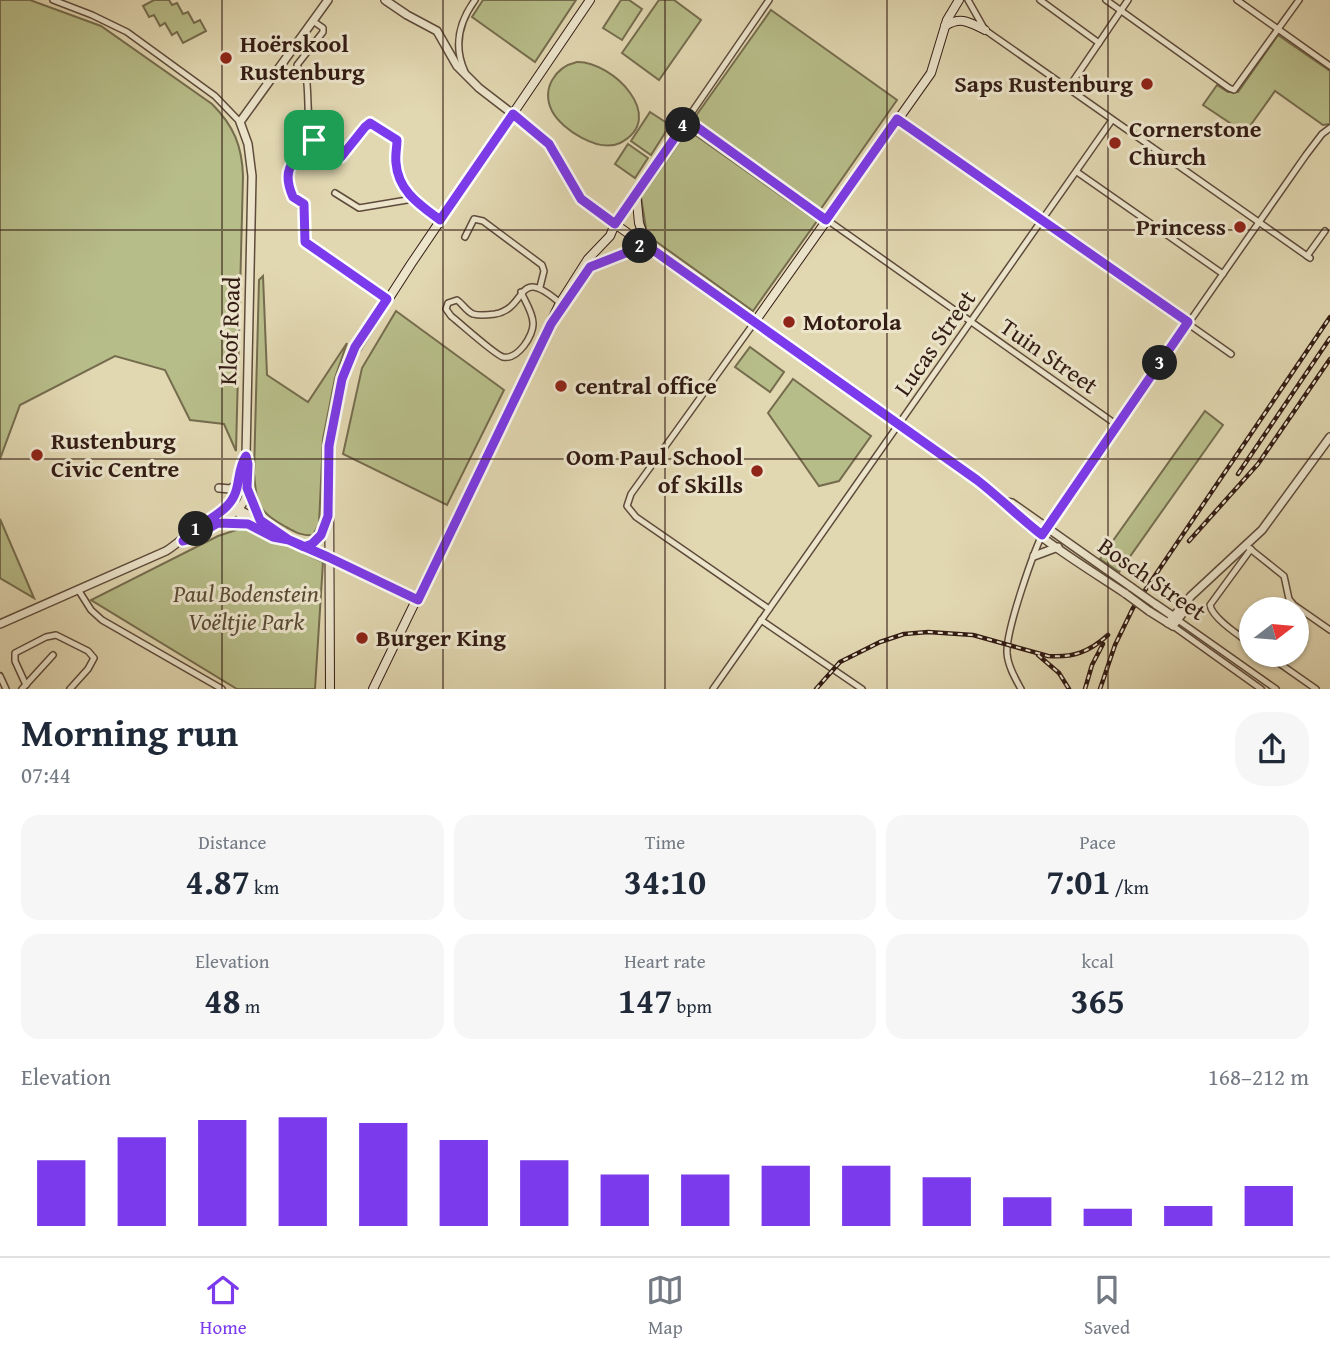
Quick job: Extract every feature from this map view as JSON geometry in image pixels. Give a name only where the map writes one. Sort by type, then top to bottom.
[{"type":"main road","points":[[330,689],[329,446],[337,396],[355,347],[590,0]]},
{"type":"main road","points":[[754,323],[931,73],[945,26],[959,0]]},
{"type":"main road","points":[[945,26],[963,19],[985,30]]},
{"type":"main road","points":[[551,324],[590,267],[648,246],[641,232],[636,192]]},
{"type":"main road","points":[[373,689],[560,303],[588,259],[610,236],[615,224]]},
{"type":"main road","name":"Bosch Street","points":[[615,224],[754,323]]},
{"type":"main road","points":[[304,547],[312,544],[321,535],[328,516]]},
{"type":"street","name":"Kloof Road","points":[[0,624],[142,563],[183,541],[192,531],[226,507],[243,486],[242,462],[246,456],[252,176],[248,145],[240,122],[215,96],[127,32],[93,15],[52,0]]},
{"type":"street","points":[[240,122],[328,0]]},
{"type":"street","name":"Bosch Street","points":[[385,0],[436,31],[449,54],[479,89],[549,144],[581,199],[615,224]]},
{"type":"street","points":[[466,75],[459,57],[458,37],[463,20],[475,0]]},
{"type":"street","points":[[615,224],[769,0]]},
{"type":"street","points":[[968,0],[985,30],[1308,257],[1325,231]]},
{"type":"street","points":[[1040,0],[1099,43]]},
{"type":"street","points":[[1106,0],[1234,90],[1299,0]]},
{"type":"street","points":[[1069,87],[1128,0]]},
{"type":"street","points":[[1237,0],[1330,66]]},
{"type":"street","points":[[313,21],[323,28],[323,32],[298,65],[307,82],[309,123],[314,140],[336,157],[341,157],[365,127],[370,123],[376,125],[397,140],[398,173],[413,199],[440,220]]},
{"type":"street","points":[[897,119],[1231,354]]},
{"type":"street","name":"Tuin Street","points":[[687,120],[1117,425]]},
{"type":"street","name":"Lucas Street","points":[[713,689],[1112,120]]},
{"type":"street","points":[[1021,689],[1009,663],[1008,644],[1044,531],[1258,222],[1312,147],[1330,128]]},
{"type":"street","points":[[314,140],[292,163],[287,176],[293,197],[304,204],[305,242],[387,299]]},
{"type":"street","points":[[1077,172],[1223,274]]},
{"type":"street","points":[[335,193],[359,208],[413,199]]},
{"type":"street","points":[[465,237],[472,221],[477,218],[483,220],[542,265],[544,271],[540,287]]},
{"type":"street","points":[[521,292],[533,327],[521,351],[512,356],[500,356],[446,309],[448,303],[457,300],[476,315],[500,313],[511,308],[521,292],[532,287],[540,287],[560,303]]},
{"type":"street","points":[[754,323],[626,503],[630,513],[769,609]]},
{"type":"street","name":"Bosch Street","points":[[754,323],[1006,502],[1016,514],[1128,591],[1149,611],[1173,621],[1276,689]]},
{"type":"street","points":[[1239,635],[1219,620],[1211,611],[1210,605],[1247,548],[1330,437]]},
{"type":"street","points":[[219,488],[243,486]]},
{"type":"street","points":[[183,541],[191,539],[238,509],[243,486]]},
{"type":"street","points":[[243,486],[260,520]]},
{"type":"street","points":[[236,493],[238,509],[248,524]]},
{"type":"street","points":[[226,507],[238,509],[289,540],[418,600]]},
{"type":"street","points":[[218,523],[248,524],[273,537],[289,540]]},
{"type":"street","name":"Bosch Street","points":[[1044,531],[1058,547],[1165,611],[1173,621],[1261,689]]},
{"type":"street","points":[[1034,556],[1058,547]]},
{"type":"street","points":[[1173,621],[1195,593],[1247,548]]},
{"type":"street","points":[[1247,548],[1283,576],[1294,605],[1330,630]]},
{"type":"street","points":[[79,591],[102,620],[222,689]]},
{"type":"street","points":[[1173,621],[1195,593]]},
{"type":"street","points":[[1165,611],[1185,603]]},
{"type":"street","points":[[761,620],[862,689]]},
{"type":"street","points":[[53,655],[24,687],[15,653],[46,637],[56,635],[93,656],[93,663],[71,689]]},
{"type":"street","points":[[1285,667],[1316,689]]},
{"type":"street","points":[[0,676],[6,689]]},
{"type":"green space","points":[[0,0],[30,0],[101,26],[212,104],[231,129],[239,146],[243,176],[236,451],[224,424],[190,420],[165,370],[115,356],[20,405],[0,459]]},
{"type":"green space","points":[[154,0],[169,0],[172,5],[177,3],[183,14],[188,12],[194,23],[200,20],[206,31],[183,43],[177,32],[172,35],[165,23],[160,26],[154,15],[149,17],[143,6]]},
{"type":"green space","points":[[483,0],[576,0],[535,62],[472,17]]},
{"type":"green space","points":[[621,0],[629,0],[642,9],[622,40],[603,28]]},
{"type":"green space","points":[[659,0],[674,0],[701,20],[659,80],[622,53]]},
{"type":"green space","points":[[771,10],[897,100],[820,210],[693,120]]},
{"type":"green space","points":[[1278,35],[1330,71],[1330,124],[1323,125],[1275,91],[1245,133],[1203,105],[1217,85],[1228,92],[1238,92]]},
{"type":"green space","points":[[577,62],[591,64],[619,81],[637,106],[639,120],[634,132],[620,143],[602,145],[582,138],[564,125],[552,111],[548,95],[552,80],[562,69]]},
{"type":"green space","points":[[650,112],[670,125],[651,155],[631,141]]},
{"type":"green space","points":[[688,130],[817,221],[753,311],[647,235],[641,197]]},
{"type":"green space","points":[[628,144],[648,158],[635,178],[615,164]]},
{"type":"green space","points":[[263,276],[267,375],[308,402],[347,343],[335,378],[323,439],[319,524],[313,535],[296,532],[269,516],[260,506],[256,493],[254,473],[259,280]]},
{"type":"green space","points":[[396,311],[504,390],[447,505],[343,454],[362,368]]},
{"type":"green space","points":[[750,347],[784,372],[770,392],[735,367]]},
{"type":"green space","points":[[793,379],[871,436],[839,481],[819,486],[768,413]]},
{"type":"green space","points":[[1205,411],[1223,425],[1119,572],[1100,559]]},
{"type":"green space","points":[[0,519],[34,598],[0,578]]},
{"type":"green space","name":"Paul Bodenstein Voëltjie Park","points":[[242,528],[286,544],[323,562],[315,689],[237,689],[91,600],[218,536]]},
{"type":"railway","points":[[1100,689],[1115,645],[1133,608],[1330,317]]},
{"type":"railway","points":[[1238,474],[1330,338]]},
{"type":"railway","points":[[1189,541],[1258,464],[1330,359]]},
{"type":"railway","points":[[816,689],[840,662],[880,642],[904,634],[928,632],[973,635],[1048,656],[1080,653],[1108,635]]},
{"type":"railway","points":[[1085,689],[1092,665],[1103,644]]},
{"type":"railway","points":[[1038,655],[1059,673],[1069,689]]},
{"type":"place","name":"Hoërskool Rustenburg","points":[[226,58]]},
{"type":"place","name":"Saps Rustenburg","points":[[1147,84]]},
{"type":"place","name":"Cornerstone Church","points":[[1115,143]]},
{"type":"place","name":"Princess","points":[[1240,227]]},
{"type":"place","name":"Motorola","points":[[789,322]]},
{"type":"place","name":"central office","points":[[561,386]]},
{"type":"place","name":"Rustenburg Civic Centre","points":[[37,455]]},
{"type":"place","name":"Oom Paul School of Skills","points":[[757,471]]},
{"type":"place","name":"Burger King","points":[[362,638]]},
{"type":"route","points":[[314,140],[289,166],[287,176],[291,195],[304,204],[305,242],[387,299],[355,347],[337,396],[329,446],[328,516],[321,535],[312,544],[304,547],[260,520],[251,504],[247,488],[246,456],[242,462],[239,486],[226,507],[192,531],[183,541],[218,523],[248,524],[273,537],[289,540],[304,547],[328,557],[418,600],[551,324],[590,267],[624,252],[646,245],[977,480],[1042,535],[1188,322],[897,119],[826,220],[687,120],[615,224],[581,199],[555,151],[538,132],[513,114],[440,220],[420,205],[400,180],[396,166],[397,140],[394,136],[370,123],[341,157],[336,157],[314,140]]}]
